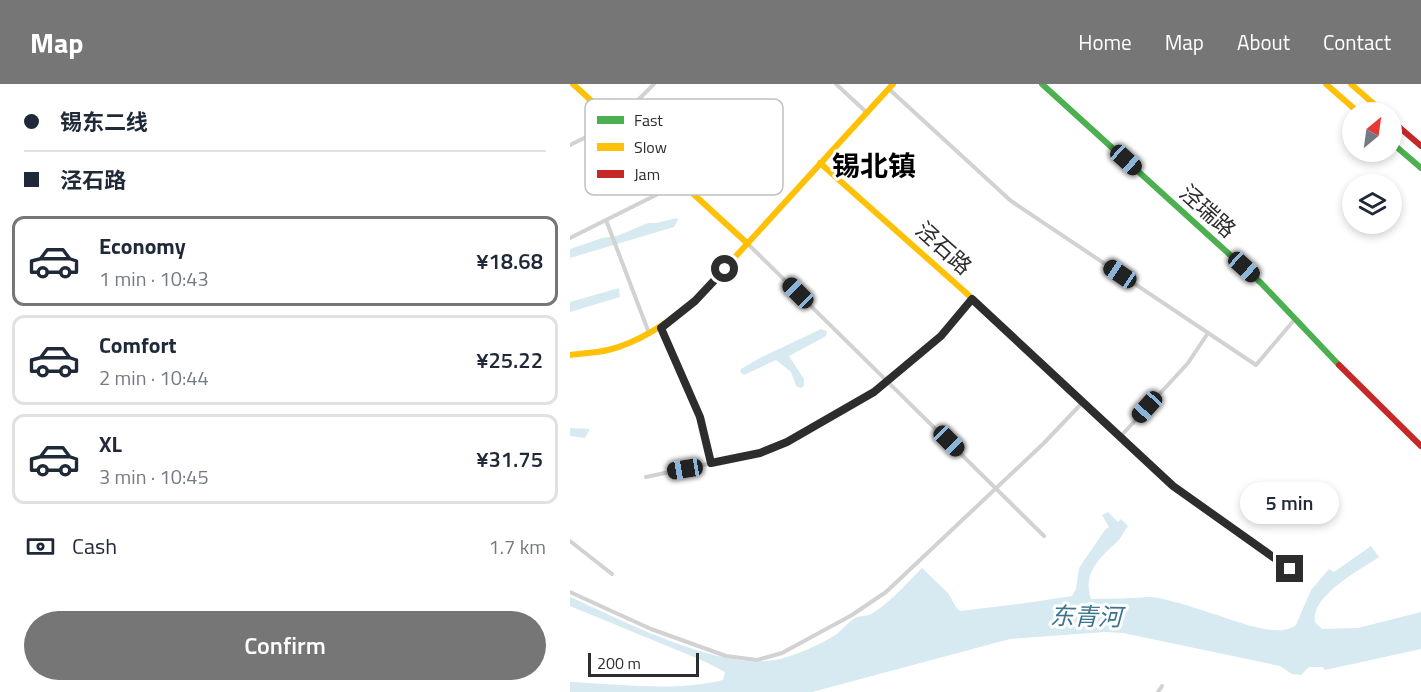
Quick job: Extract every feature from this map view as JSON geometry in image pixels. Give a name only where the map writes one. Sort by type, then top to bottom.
[{"type":"street","points":[[573,84],[589,99]]},
{"type":"street","points":[[639,99],[654,84]]},
{"type":"street","points":[[836,84],[864,110]]},
{"type":"street","name":"泾瑞路","points":[[1042,84],[1261,282],[1421,446]]},
{"type":"street","points":[[1326,84],[1347,102]]},
{"type":"street","points":[[1351,84],[1372,102]]},
{"type":"street","points":[[570,355],[608,350],[649,334],[661,328],[695,301],[891,86],[1011,201],[1256,365],[1295,319]]},
{"type":"street","points":[[1402,130],[1421,146]]},
{"type":"street","points":[[570,145],[585,138]]},
{"type":"street","points":[[1402,151],[1421,168]]},
{"type":"street","name":"泾石路","points":[[820,164],[972,299],[1173,486],[1290,569]]},
{"type":"street","points":[[570,238],[656,195]]},
{"type":"street","points":[[693,195],[748,244],[1044,536]]},
{"type":"street","points":[[606,220],[649,334]]},
{"type":"street","points":[[646,477],[760,453],[787,442],[888,382],[941,336],[972,299]]},
{"type":"street","points":[[661,328],[700,417],[711,463]]},
{"type":"street","points":[[1120,437],[1188,363],[1208,333]]},
{"type":"street","points":[[570,592],[651,629],[726,656],[758,660],[782,653],[871,604],[916,565],[1044,443],[1083,402]]},
{"type":"street","points":[[570,541],[612,574]]},
{"type":"street","points":[[1158,692],[1162,686]]},
{"type":"water","points":[[677,218],[674,227],[570,258],[570,249],[602,238],[617,236],[648,223]]},
{"type":"water","points":[[619,288],[620,297],[570,312],[570,302]]},
{"type":"water","points":[[821,329],[827,331],[826,336],[789,356],[804,379],[804,386],[801,388],[796,386],[791,372],[776,360],[744,375],[740,372],[741,369],[760,358]]},
{"type":"water","points":[[570,428],[590,429],[585,438],[570,436]]},
{"type":"water","name":"东青河","points":[[1108,512],[1118,522],[1121,519],[1128,526],[1119,540],[1094,567],[1089,582],[1091,599],[1155,597],[1257,628],[1289,629],[1296,625],[1311,590],[1329,569],[1334,572],[1371,546],[1379,557],[1328,593],[1320,603],[1315,622],[1322,629],[1358,628],[1421,612],[1421,649],[1325,670],[1323,667],[1309,667],[1301,675],[1292,674],[1280,666],[1123,633],[1105,632],[1010,639],[812,692],[570,692],[570,682],[685,686],[723,680],[725,672],[570,606],[570,597],[677,644],[736,659],[763,661],[793,655],[837,634],[849,622],[871,614],[885,604],[922,568],[948,593],[960,611],[1072,596],[1076,589],[1079,568],[1109,527],[1102,515]]},
{"type":"traffic: fast","points":[[1042,84],[1261,283],[1339,365]]},
{"type":"traffic: fast","points":[[1402,152],[1421,168]]},
{"type":"traffic: slow","points":[[573,84],[589,99]]},
{"type":"traffic: slow","points":[[570,355],[603,351],[632,342],[664,324],[695,301],[893,84]]},
{"type":"traffic: slow","points":[[1326,84],[1347,102]]},
{"type":"traffic: slow","points":[[1351,84],[1372,102]]},
{"type":"traffic: slow","points":[[820,163],[964,291],[1048,370]]},
{"type":"traffic: slow","points":[[694,195],[748,244]]},
{"type":"traffic: slow","points":[[1225,523],[1290,569]]},
{"type":"traffic: jam","points":[[1402,130],[1421,146]]},
{"type":"traffic: jam","points":[[1339,365],[1421,446]]},
{"type":"traffic: jam","points":[[1048,370],[1173,486],[1225,523]]},
{"type":"district","name":"锡北镇","points":[[874,165]]},
{"type":"route","points":[[725,269],[695,301],[661,328],[700,417],[711,463],[760,453],[787,442],[874,392],[941,336],[972,299],[1173,486],[1290,569]]}]
